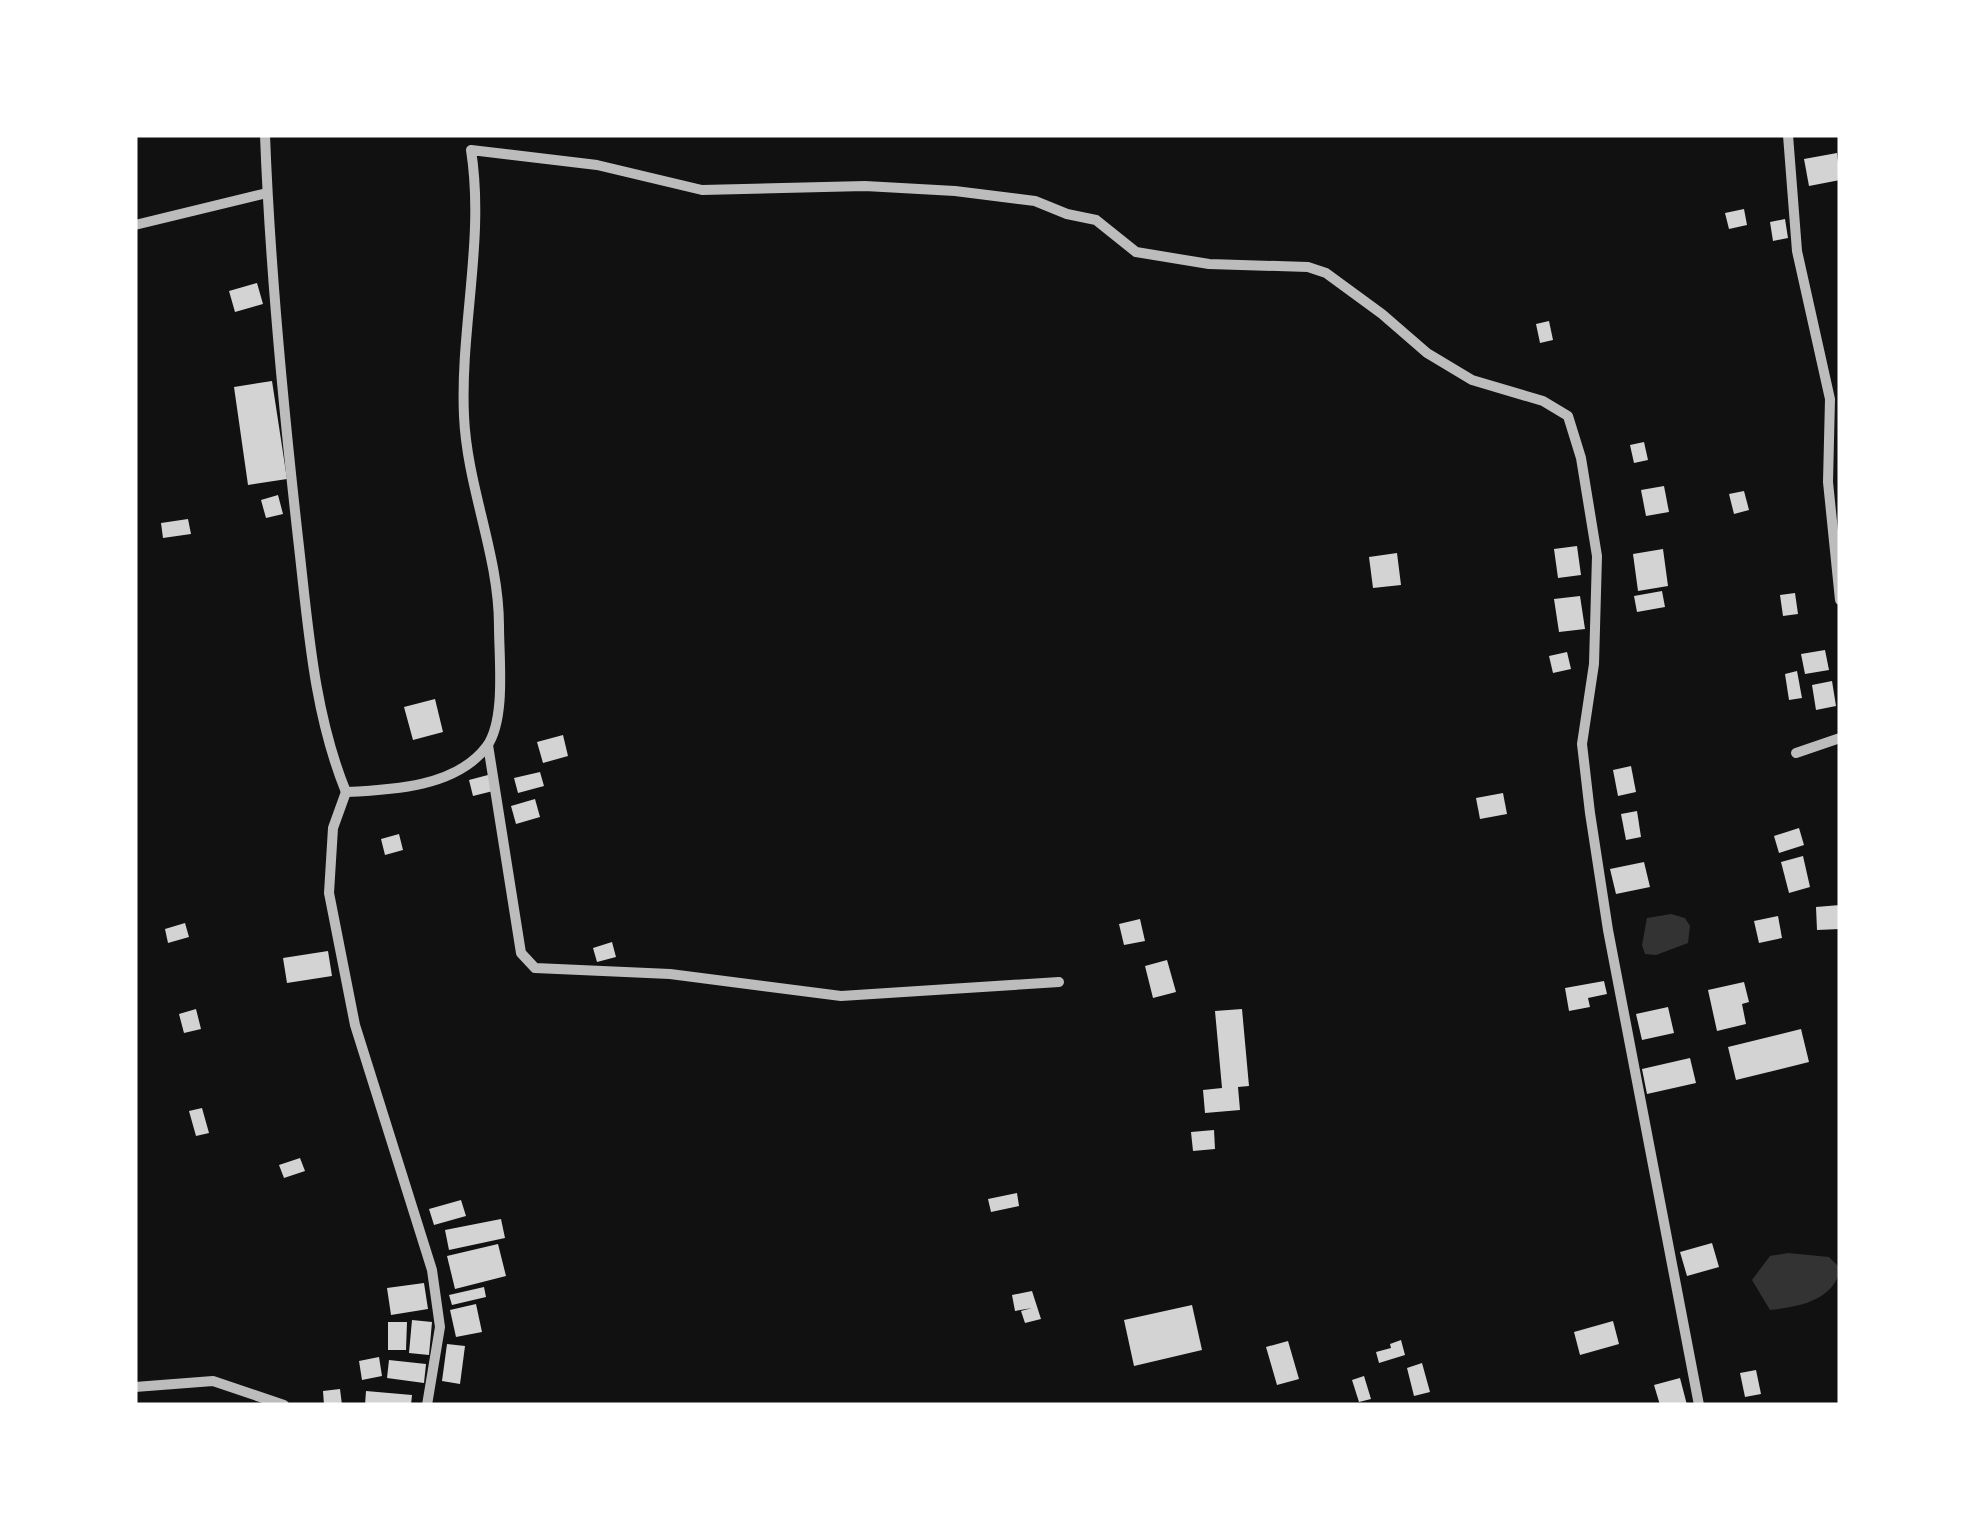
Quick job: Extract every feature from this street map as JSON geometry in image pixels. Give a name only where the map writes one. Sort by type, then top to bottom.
[{"type":"street","points":[[264,135],[286,438],[315,684],[330,752],[346,792],[333,828],[329,893],[355,1025],[432,1270],[440,1327],[427,1405]]},
{"type":"street","points":[[1788,135],[1797,251],[1830,399],[1828,482],[1840,600]]},
{"type":"street","points":[[1059,982],[842,996],[670,974],[535,968],[521,953],[488,745],[499,705],[499,593],[464,421],[463,348],[475,254],[470,150],[598,165],[702,190],[865,186],[1035,201],[1066,214],[1096,220],[1136,252],[1210,264],[1308,267],[1326,273],[1427,353],[1472,380],[1543,401],[1568,416],[1581,458],[1597,556],[1594,664],[1582,744],[1590,813],[1608,930],[1700,1405]]},
{"type":"street","points":[[135,225],[267,193]]},
{"type":"street","points":[[1796,753],[1840,738]]},
{"type":"street","points":[[346,792],[390,790],[456,773],[488,745]]},
{"type":"street","points":[[135,1387],[213,1381],[284,1405]]},
{"type":"shaded area","points":[[1671,914],[1685,918],[1690,926],[1688,943],[1656,955],[1645,954],[1642,945],[1647,918]]},
{"type":"shaded area","points":[[1788,1253],[1829,1257],[1840,1268],[1837,1279],[1813,1300],[1770,1310],[1752,1280],[1770,1256]]},
{"type":"building","points":[[1837,153],[1840,180],[1809,186],[1804,159]]},
{"type":"building","points":[[1744,209],[1747,225],[1729,229],[1725,213]]},
{"type":"building","points":[[1785,219],[1788,238],[1773,241],[1770,222]]},
{"type":"building","points":[[257,283],[263,304],[235,312],[229,291]]},
{"type":"building","points":[[1549,321],[1553,340],[1540,343],[1536,324]]},
{"type":"building","points":[[272,381],[287,479],[248,485],[234,387]]},
{"type":"building","points":[[1644,442],[1648,460],[1634,463],[1630,445]]},
{"type":"building","points":[[1664,486],[1669,512],[1646,516],[1641,490]]},
{"type":"building","points":[[1744,491],[1749,510],[1734,514],[1729,494]]},
{"type":"building","points":[[278,495],[283,514],[266,518],[261,500]]},
{"type":"building","points":[[188,519],[191,534],[163,538],[161,523]]},
{"type":"building","points":[[1577,546],[1581,575],[1558,578],[1554,549]]},
{"type":"building","points":[[1663,549],[1668,586],[1638,591],[1633,554]]},
{"type":"building","points":[[1397,553],[1401,585],[1373,588],[1369,557]]},
{"type":"building","points":[[1662,591],[1665,607],[1637,612],[1634,596]]},
{"type":"building","points":[[1795,593],[1798,614],[1783,616],[1780,595]]},
{"type":"building","points":[[1580,596],[1585,629],[1559,632],[1554,599]]},
{"type":"building","points":[[1825,650],[1829,670],[1805,674],[1801,654]]},
{"type":"building","points":[[1567,652],[1571,669],[1553,673],[1549,656]]},
{"type":"building","points":[[1797,671],[1802,698],[1789,700],[1785,674]]},
{"type":"building","points":[[1832,681],[1836,706],[1816,710],[1812,685]]},
{"type":"building","points":[[435,699],[443,732],[413,740],[404,707]]},
{"type":"building","points":[[563,735],[568,756],[543,763],[537,742]]},
{"type":"building","points":[[1631,766],[1636,792],[1618,796],[1613,770]]},
{"type":"building","points":[[540,772],[544,786],[518,793],[514,778]]},
{"type":"building","points":[[488,775],[493,791],[473,796],[469,780]]},
{"type":"building","points":[[1503,793],[1507,814],[1480,819],[1476,798]]},
{"type":"building","points":[[535,799],[540,817],[516,824],[511,806]]},
{"type":"building","points":[[1637,811],[1641,837],[1626,840],[1621,814]]},
{"type":"building","points":[[1799,828],[1804,845],[1779,853],[1774,836]]},
{"type":"building","points":[[399,834],[403,850],[385,855],[381,839]]},
{"type":"building","points":[[1803,856],[1810,887],[1789,893],[1781,862]]},
{"type":"building","points":[[1644,862],[1650,887],[1616,894],[1610,869]]},
{"type":"building","points":[[1840,905],[1840,929],[1817,930],[1816,907]]},
{"type":"building","points":[[1778,916],[1782,938],[1759,943],[1754,921]]},
{"type":"building","points":[[1140,919],[1145,941],[1124,945],[1119,924]]},
{"type":"building","points":[[185,923],[189,937],[168,943],[165,929]]},
{"type":"building","points":[[612,942],[616,957],[597,962],[593,948]]},
{"type":"building","points":[[328,951],[332,976],[287,983],[283,958]]},
{"type":"building","points":[[1167,960],[1176,992],[1153,998],[1145,966]]},
{"type":"building","points":[[1604,981],[1607,994],[1588,998],[1590,1007],[1569,1011],[1565,988]]},
{"type":"building","points":[[1744,982],[1749,1002],[1742,1004],[1746,1024],[1717,1031],[1708,990]]},
{"type":"building","points":[[1668,1007],[1674,1033],[1642,1040],[1636,1014]]},
{"type":"building","points":[[196,1009],[201,1029],[184,1033],[179,1014]]},
{"type":"building","points":[[1242,1009],[1249,1086],[1238,1087],[1240,1110],[1205,1113],[1203,1090],[1222,1088],[1215,1011]]},
{"type":"building","points":[[1801,1029],[1809,1062],[1736,1080],[1728,1047]]},
{"type":"building","points":[[1690,1058],[1696,1083],[1647,1094],[1642,1069]]},
{"type":"building","points":[[202,1108],[209,1133],[196,1136],[189,1111]]},
{"type":"building","points":[[1214,1130],[1215,1149],[1193,1151],[1191,1132]]},
{"type":"building","points":[[300,1158],[305,1171],[284,1178],[279,1165]]},
{"type":"building","points":[[1017,1193],[1019,1206],[991,1212],[988,1199]]},
{"type":"building","points":[[461,1200],[466,1216],[434,1225],[429,1209]]},
{"type":"building","points":[[501,1219],[505,1238],[449,1250],[445,1230]]},
{"type":"building","points":[[1712,1243],[1719,1267],[1687,1276],[1680,1252]]},
{"type":"building","points":[[498,1244],[506,1276],[455,1289],[447,1256]]},
{"type":"building","points":[[424,1283],[428,1309],[391,1315],[387,1288]]},
{"type":"building","points":[[484,1287],[486,1297],[452,1305],[449,1295]]},
{"type":"building","points":[[1032,1291],[1041,1319],[1025,1323],[1021,1311],[1032,1308],[1015,1311],[1012,1295]]},
{"type":"building","points":[[476,1304],[482,1332],[456,1337],[450,1310]]},
{"type":"building","points":[[1192,1305],[1202,1350],[1134,1366],[1124,1320]]},
{"type":"building","points":[[412,1320],[432,1322],[429,1355],[409,1353]]},
{"type":"building","points":[[1613,1321],[1619,1344],[1580,1355],[1574,1332]]},
{"type":"building","points":[[388,1322],[407,1322],[406,1350],[388,1350]]},
{"type":"building","points":[[1401,1340],[1405,1355],[1379,1363],[1376,1352]]},
{"type":"building","points":[[1288,1341],[1299,1379],[1277,1385],[1266,1347]]},
{"type":"building","points":[[447,1344],[465,1346],[460,1384],[442,1381]]},
{"type":"building","points":[[379,1357],[382,1376],[362,1380],[359,1361]]},
{"type":"building","points":[[389,1360],[426,1364],[424,1383],[387,1378]]},
{"type":"building","points":[[1422,1363],[1430,1392],[1414,1396],[1407,1368]]},
{"type":"building","points":[[1756,1370],[1761,1394],[1745,1397],[1740,1373]]},
{"type":"building","points":[[1364,1376],[1371,1399],[1359,1402],[1352,1380]]},
{"type":"building","points":[[1680,1378],[1687,1405],[1660,1405],[1654,1385]]},
{"type":"building","points":[[340,1389],[342,1405],[324,1405],[323,1391]]},
{"type":"building","points":[[366,1391],[412,1395],[411,1405],[365,1405]]}]
